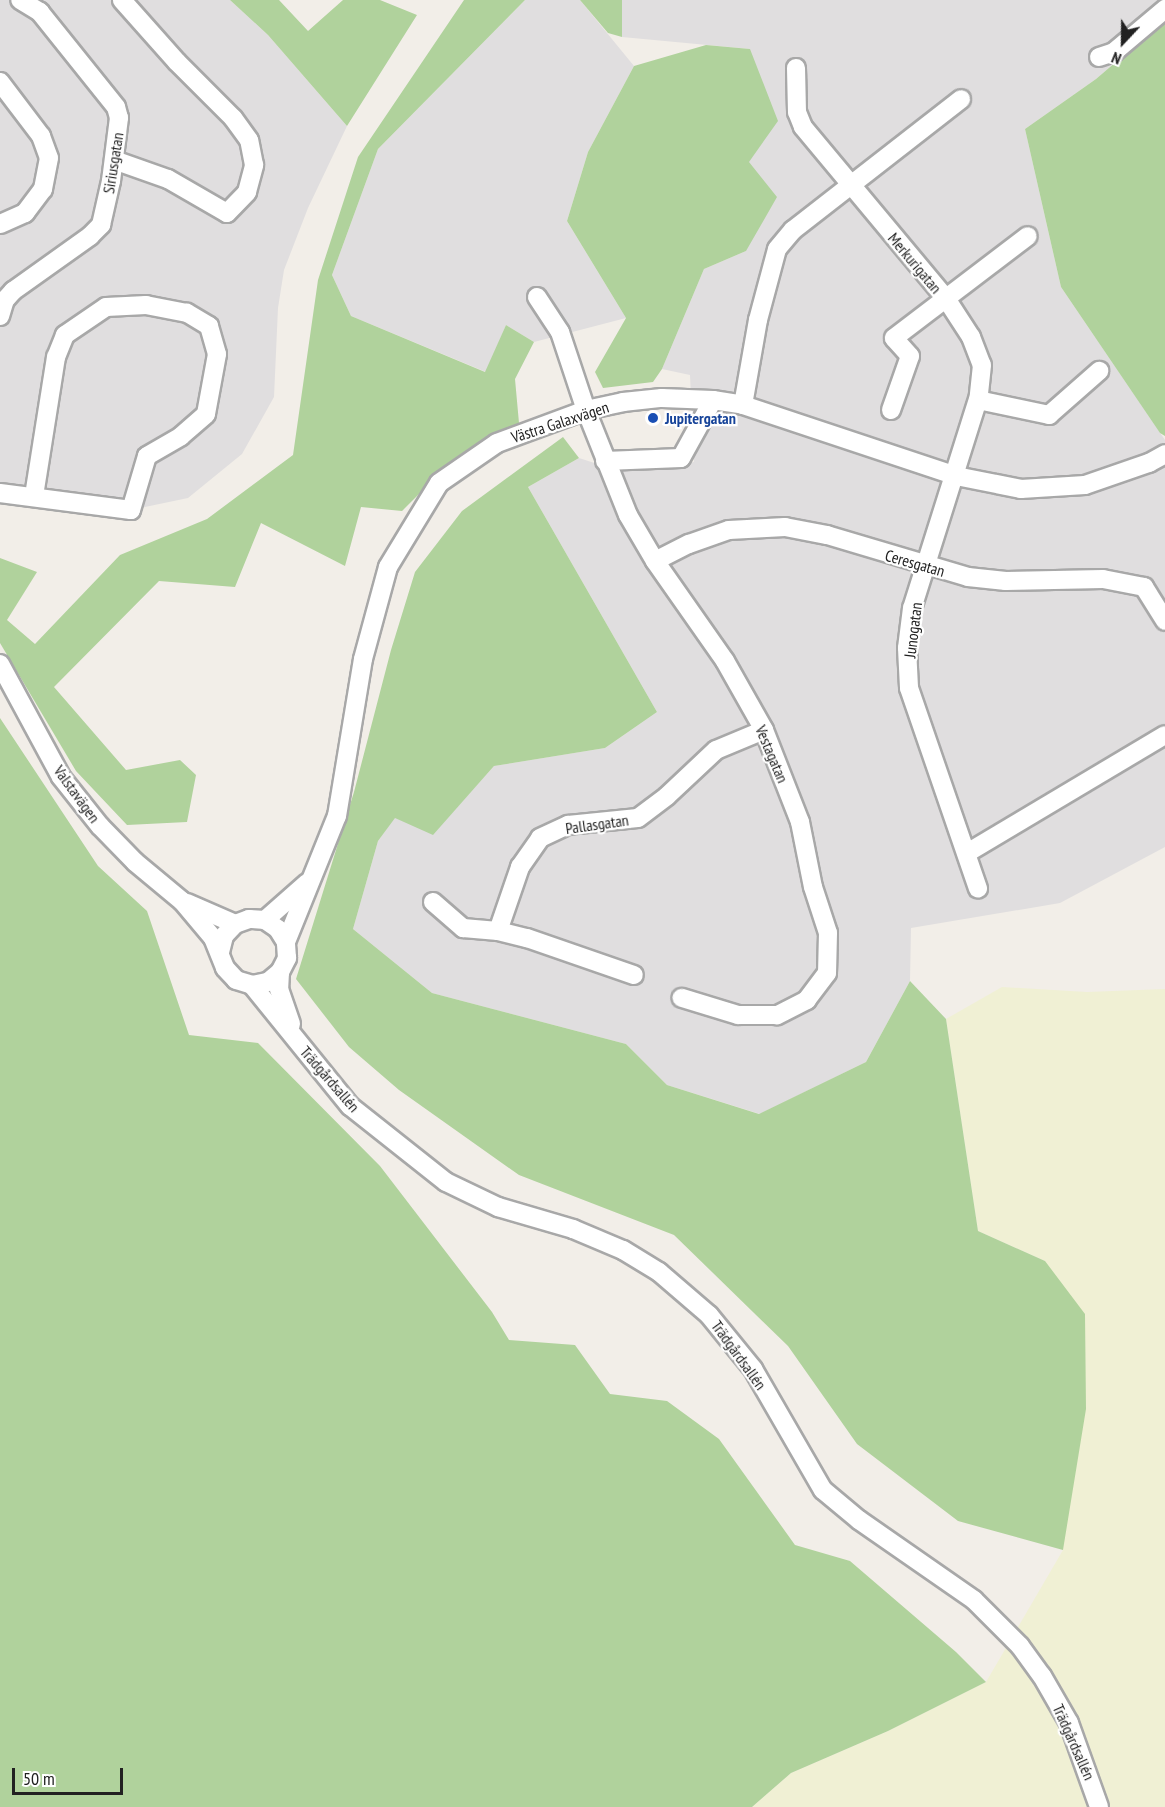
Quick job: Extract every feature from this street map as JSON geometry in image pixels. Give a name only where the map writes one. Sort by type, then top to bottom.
[{"type":"street","name":"Siriusgatan","points":[[0,316],[5,300],[13,291],[90,236],[100,225],[114,160],[119,118],[116,107],[40,12],[20,0]]},
{"type":"street","points":[[114,160],[168,179],[227,213],[247,192],[254,165],[249,140],[233,118],[177,62],[122,0]]},
{"type":"street","points":[[1099,57],[1114,52],[1165,9]]},
{"type":"street","name":"Merkurigatan","points":[[796,68],[797,112],[803,127],[947,300],[971,337],[982,365],[978,400],[956,476]]},
{"type":"street","points":[[0,82],[41,136],[49,158],[43,189],[25,213],[0,224]]},
{"type":"street","points":[[742,405],[758,320],[777,249],[793,230],[961,99]]},
{"type":"street","points":[[891,410],[910,356],[894,338],[947,300],[1028,236]]},
{"type":"street","points":[[537,297],[560,332],[586,410]]},
{"type":"street","points":[[0,493],[131,510],[147,456],[181,436],[206,414],[217,354],[209,326],[187,313],[146,305],[106,307],[66,335],[56,357],[34,496]]},
{"type":"street","points":[[978,400],[1049,415],[1100,371]]},
{"type":"street","name":"Västra Galaxvägen","points":[[286,942],[338,816],[363,659],[388,567],[440,483],[497,442],[586,410],[623,402],[662,398],[713,400],[742,405],[956,476],[1021,489],[1085,485],[1149,464],[1165,454]]},
{"type":"street","points":[[605,461],[681,458],[713,400]]},
{"type":"street","name":"Vestagatan","points":[[586,410],[628,516],[655,561],[725,661],[765,730],[800,822],[813,887],[828,933],[827,973],[807,1000],[777,1015],[738,1015],[682,998]]},
{"type":"street","name":"Junogatan","points":[[956,476],[912,608],[907,648],[909,688],[978,888]]},
{"type":"street","name":"Ceresgatan","points":[[655,561],[688,544],[729,530],[785,527],[827,535],[927,567],[968,577],[997,580],[1103,579],[1144,587],[1165,621]]},
{"type":"street","name":"Valstavägen","points":[[0,664],[62,777],[100,826],[135,861],[182,901],[213,938],[225,968],[236,980],[252,985]]},
{"type":"street","name":"Pallasgatan","points":[[498,930],[520,867],[540,838],[568,825],[638,818],[667,796],[716,750],[765,730]]},
{"type":"street","points":[[967,853],[1165,735]]},
{"type":"street","name":"Västra Galaxvägen","points":[[265,920],[313,878]]},
{"type":"street","name":"Valstavägen","points":[[182,901],[235,924]]},
{"type":"street","points":[[433,902],[463,928],[498,930],[634,975]]},
{"type":"street","points":[[220,952],[224,936],[235,924],[249,919],[265,920],[278,929],[286,942],[287,958],[280,972],[268,982],[252,985]]},
{"type":"street","name":"Trädgårdsallén","points":[[280,972],[279,990],[296,1040]]},
{"type":"street","name":"Trädgårdsallén","points":[[252,985],[350,1106],[446,1182],[498,1207],[573,1229],[623,1250],[659,1272],[709,1315],[753,1369],[823,1490],[859,1520],[974,1600],[1020,1646],[1042,1676],[1069,1723],[1100,1807]]},
{"type":"shaded area","points":[[0,0],[230,0],[268,35],[347,126],[308,208],[284,270],[278,308],[274,397],[242,454],[188,498],[121,512],[0,495]]},
{"type":"shaded area","points":[[525,0],[580,0],[634,66],[588,152],[567,221],[626,318],[534,342],[506,325],[486,372],[351,316],[332,275],[378,149]]},
{"type":"shaded area","points":[[622,0],[1165,0],[1165,20],[1096,79],[1025,129],[1061,287],[1165,440],[1165,847],[1060,903],[911,928],[910,981],[866,1062],[760,1114],[667,1085],[626,1044],[432,993],[353,929],[378,841],[395,817],[433,834],[494,766],[605,748],[657,712],[528,487],[579,458],[619,471],[694,462],[690,375],[662,369],[704,269],[746,251],[750,49],[622,37]]},
{"type":"green space","points":[[230,0],[279,0],[308,31],[343,0],[380,0],[417,15],[347,126],[268,35]]},
{"type":"green space","points":[[464,0],[525,0],[378,149],[332,275],[351,316],[485,372],[506,325],[534,342],[515,379],[519,423],[480,441],[445,468],[402,511],[361,507],[345,566],[261,523],[235,587],[159,581],[54,687],[126,770],[180,760],[196,775],[187,822],[127,825],[76,771],[0,643],[0,558],[37,572],[7,620],[35,644],[120,555],[207,519],[293,455],[318,280],[358,157]]},
{"type":"green space","points":[[580,0],[622,0],[622,37],[608,33]]},
{"type":"green space","points":[[1165,20],[1165,436],[1160,433],[1061,287],[1025,129],[1096,79]]},
{"type":"green space","points":[[706,45],[750,49],[778,121],[749,162],[777,197],[746,251],[704,269],[662,369],[653,382],[603,388],[595,372],[626,318],[567,221],[588,152],[634,66]]},
{"type":"green space","points":[[563,437],[579,458],[528,487],[657,712],[605,748],[494,766],[433,835],[395,818],[378,841],[353,929],[432,993],[626,1044],[667,1085],[759,1114],[866,1062],[910,981],[946,1019],[978,1231],[1045,1261],[1085,1314],[1086,1409],[1063,1550],[958,1521],[857,1444],[788,1346],[674,1235],[519,1175],[399,1090],[349,1047],[296,979],[354,792],[391,650],[415,572],[462,511]]},
{"type":"green space","points":[[0,718],[98,866],[147,911],[189,1035],[258,1043],[380,1166],[492,1312],[509,1340],[575,1345],[610,1394],[667,1401],[719,1439],[795,1545],[850,1561],[956,1652],[986,1682],[888,1731],[791,1773],[752,1807],[0,1807]]},
{"type":"green space","points":[[1002,987],[1087,992],[1165,989],[1165,1807],[752,1807],[791,1773],[888,1731],[986,1682],[1063,1550],[1045,1261],[978,1231],[946,1019]]},
{"type":"place","name":"Jupitergatan","points":[[653,418]]}]
